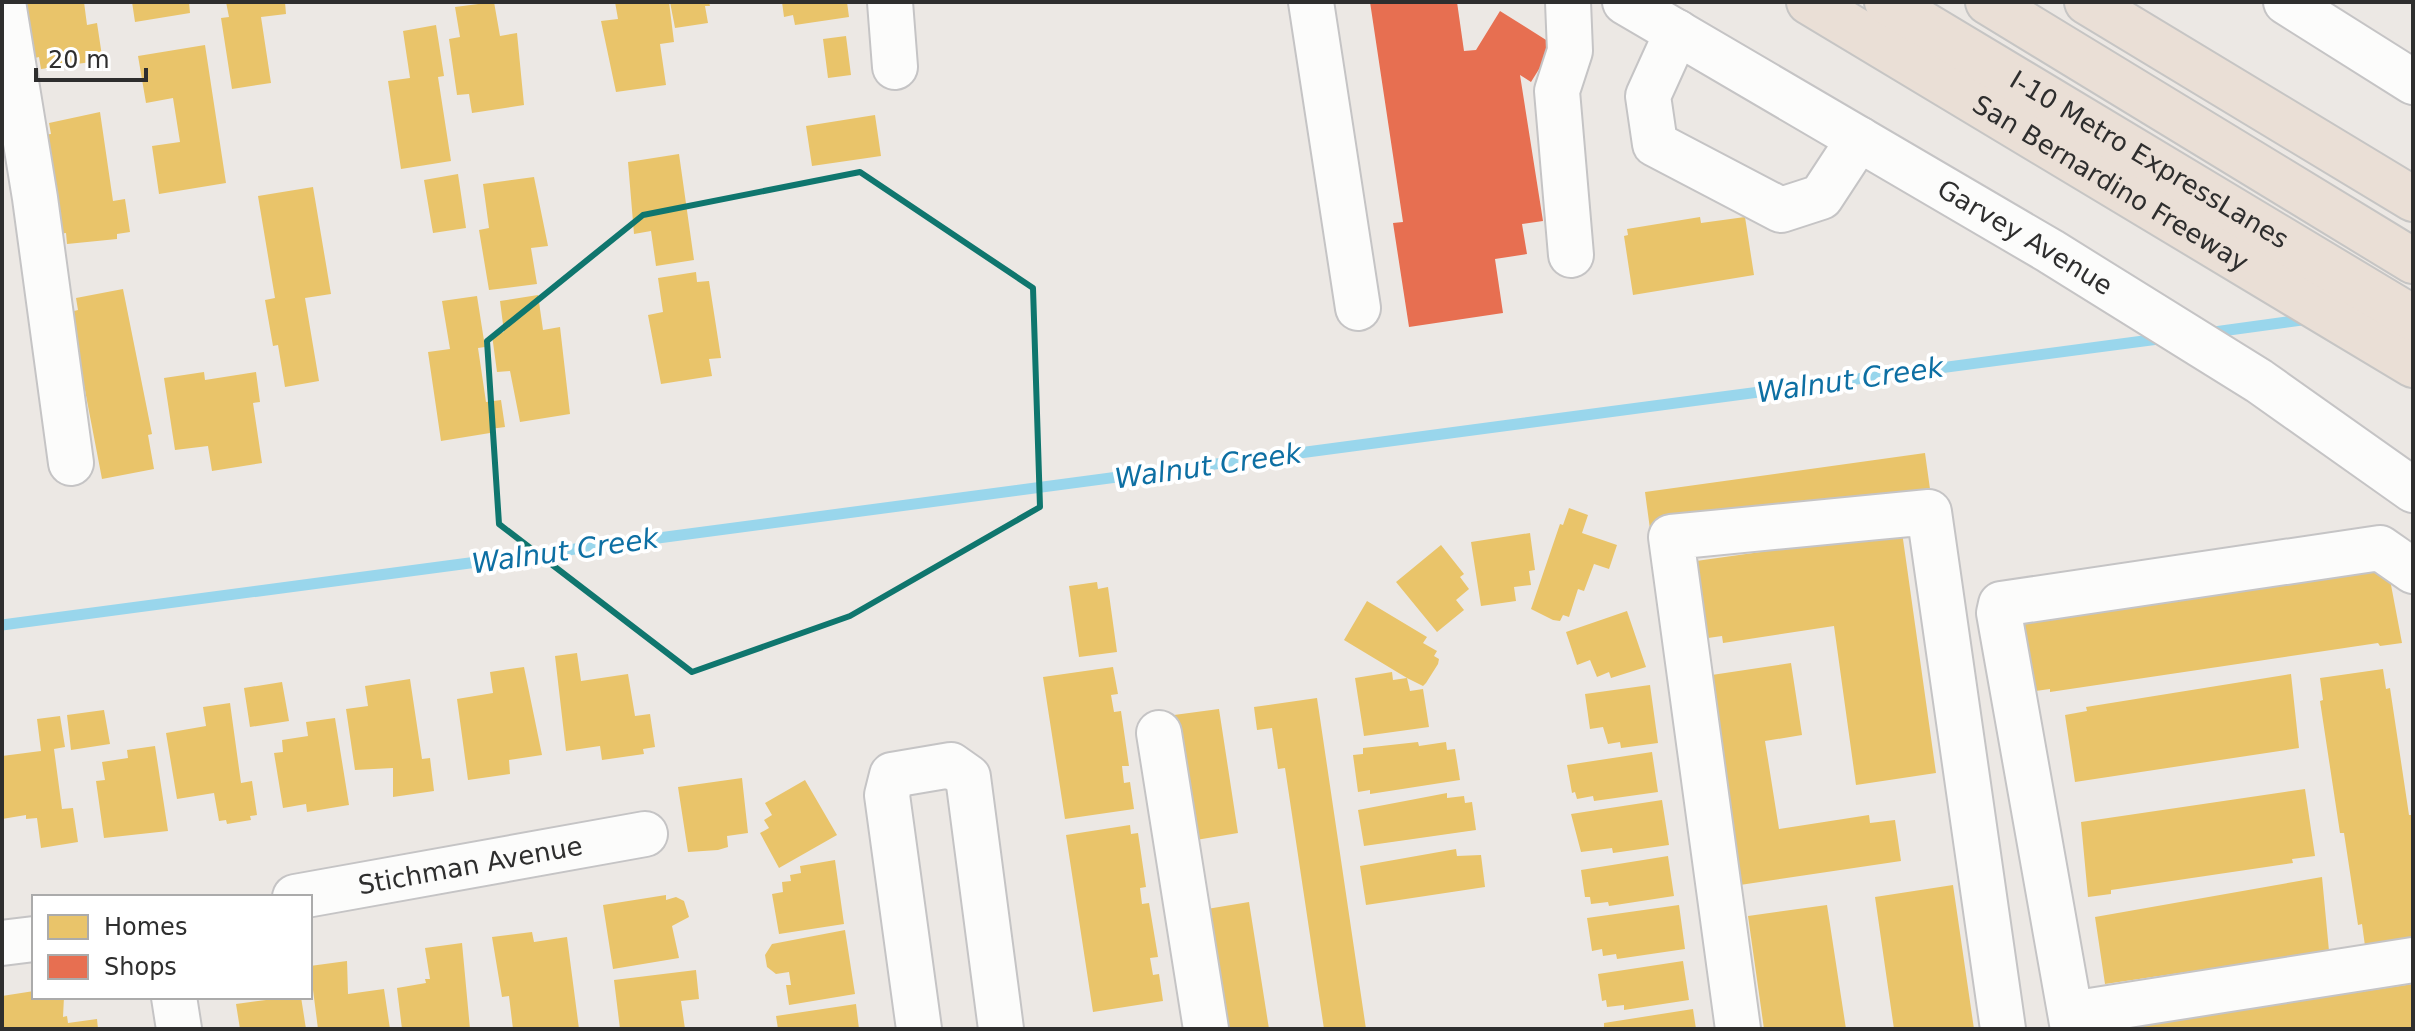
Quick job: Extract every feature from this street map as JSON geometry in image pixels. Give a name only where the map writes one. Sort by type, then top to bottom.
[{"type":"highway","name":"San Bernardino Freeway","points":[[1809,2],[2410,363]]},
{"type":"highway","name":"I-10 Metro ExpressLanes","points":[[1887,2],[2413,318]]},
{"type":"highway","name":"I-10 Metro ExpressLanes","points":[[1988,2],[2396,251]]},
{"type":"highway","points":[[2087,2],[2413,199]]},
{"type":"street","points":[[3,2],[35,198],[71,463]]},
{"type":"street","points":[[890,2],[895,67]]},
{"type":"street","points":[[1311,2],[1358,308]]},
{"type":"street","points":[[1568,2],[1570,51],[1557,91],[1571,255]]},
{"type":"street","name":"Garvey Avenue","points":[[1625,2],[2050,251],[2259,381],[2413,490]]},
{"type":"street","points":[[2286,2],[2413,82]]},
{"type":"street","points":[[1677,32],[1648,96],[1655,144],[1781,210],[1821,197],[1859,139]]},
{"type":"street","points":[[1738,1029],[1671,537],[1929,512],[2003,1029]]},
{"type":"street","points":[[2413,571],[2380,548],[2001,604],[2002,628],[2072,1022],[2413,960]]},
{"type":"street","points":[[1159,733],[1206,1029]]},
{"type":"street","points":[[919,1029],[887,795],[892,775],[951,765],[968,777],[1001,1029]]},
{"type":"street","name":"Stichman Avenue","points":[[306,895],[645,834]]},
{"type":"street","points":[[2,943],[32,939]]},
{"type":"street","points":[[174,999],[179,1029]]},
{"type":"highlighted area","points":[[860,172],[1033,288],[1040,507],[850,616],[692,672],[499,524],[487,341],[643,215]]},
{"type":"building: Homes","points":[[22,2],[84,2],[87,25],[97,23],[102,56],[90,59],[91,62],[41,69],[39,57],[31,59]]},
{"type":"building: Homes","points":[[132,2],[189,2],[190,13],[135,22]]},
{"type":"building: Homes","points":[[226,2],[285,2],[286,14],[261,17],[271,83],[232,89],[221,18],[229,17]]},
{"type":"building: Homes","points":[[494,2],[500,36],[517,33],[524,105],[472,113],[469,94],[457,95],[449,39],[460,37],[455,7]]},
{"type":"building: Homes","points":[[615,2],[669,2],[674,42],[660,44],[666,85],[616,92],[601,21],[618,19]]},
{"type":"building: Homes","points":[[670,2],[709,2],[710,6],[705,6],[708,23],[675,28]]},
{"type":"building: Homes","points":[[782,2],[847,2],[849,17],[795,25],[793,15],[784,17]]},
{"type":"building: Homes","points":[[436,25],[444,76],[438,77],[451,161],[401,169],[388,81],[410,78],[403,31]]},
{"type":"building: Homes","points":[[846,36],[851,75],[828,78],[823,39]]},
{"type":"building: Homes","points":[[205,45],[226,183],[159,194],[152,146],[180,142],[173,98],[146,103],[138,56]]},
{"type":"building: Homes","points":[[100,112],[113,201],[125,199],[130,232],[117,234],[117,239],[67,244],[66,233],[58,234],[43,135],[51,134],[49,123]]},
{"type":"building: Homes","points":[[875,115],[881,156],[812,166],[806,126]]},
{"type":"building: Homes","points":[[679,154],[694,260],[656,266],[651,231],[634,234],[628,162]]},
{"type":"building: Homes","points":[[458,174],[466,228],[433,233],[424,180]]},
{"type":"building: Homes","points":[[534,177],[548,246],[531,248],[537,284],[489,290],[479,230],[489,228],[483,184]]},
{"type":"building: Homes","points":[[313,187],[331,294],[305,298],[319,381],[285,387],[278,345],[273,346],[265,300],[275,298],[258,196]]},
{"type":"building: Homes","points":[[1700,217],[1701,223],[1745,217],[1754,275],[1633,295],[1624,236],[1628,235],[1627,229]]},
{"type":"building: Homes","points":[[696,272],[697,282],[709,281],[721,358],[709,359],[712,376],[661,384],[648,315],[663,312],[658,278]]},
{"type":"building: Homes","points":[[123,289],[152,434],[148,435],[154,469],[102,479],[70,312],[78,310],[76,298]]},
{"type":"building: Homes","points":[[538,295],[543,330],[560,327],[570,414],[520,422],[510,371],[497,372],[492,335],[504,332],[500,301]]},
{"type":"building: Homes","points":[[477,296],[485,347],[478,348],[486,402],[501,400],[505,427],[490,429],[490,433],[441,441],[428,352],[450,349],[442,301]]},
{"type":"building: Homes","points":[[204,372],[205,380],[256,372],[260,402],[253,403],[262,463],[212,471],[208,446],[175,450],[164,378]]},
{"type":"building: Homes","points":[[1925,453],[1930,489],[1650,529],[1645,492]]},
{"type":"building: Homes","points":[[1569,508],[1588,515],[1582,533],[1617,545],[1609,569],[1594,564],[1584,591],[1578,589],[1569,617],[1563,615],[1560,621],[1531,609],[1560,524],[1563,525]]},
{"type":"building: Homes","points":[[1902,532],[1936,773],[1856,785],[1834,626],[1723,643],[1722,636],[1701,639],[1689,562]]},
{"type":"building: Homes","points":[[1530,533],[1535,570],[1529,571],[1531,585],[1514,587],[1516,601],[1481,606],[1471,542]]},
{"type":"building: Homes","points":[[1441,545],[1464,574],[1460,577],[1469,589],[1456,600],[1464,610],[1437,632],[1396,582]]},
{"type":"building: Homes","points":[[2388,569],[2402,643],[2380,646],[2378,643],[2050,692],[2050,689],[2029,692],[2018,624]]},
{"type":"building: Homes","points":[[1097,582],[1098,589],[1108,587],[1117,652],[1079,657],[1069,586]]},
{"type":"building: Homes","points":[[1367,601],[1427,637],[1423,643],[1437,651],[1434,656],[1439,659],[1438,664],[1423,686],[1344,640]]},
{"type":"building: Homes","points":[[1627,611],[1646,667],[1611,678],[1609,672],[1597,677],[1590,660],[1577,665],[1566,632]]},
{"type":"building: Homes","points":[[577,653],[581,681],[628,674],[635,716],[650,714],[655,747],[643,749],[644,754],[602,760],[600,746],[566,751],[555,656]]},
{"type":"building: Homes","points":[[1791,663],[1802,735],[1765,741],[1779,829],[1869,815],[1870,823],[1895,820],[1901,861],[1740,885],[1705,676]]},
{"type":"building: Homes","points":[[524,667],[542,755],[509,760],[510,774],[468,780],[457,699],[493,693],[490,672]]},
{"type":"building: Homes","points":[[1113,667],[1118,694],[1111,695],[1114,712],[1121,711],[1129,766],[1122,766],[1124,783],[1130,782],[1134,809],[1065,819],[1043,677]]},
{"type":"building: Homes","points":[[2383,669],[2386,689],[2390,688],[2409,815],[2413,815],[2413,939],[2365,946],[2362,924],[2358,925],[2344,833],[2340,833],[2320,701],[2323,700],[2320,678]]},
{"type":"building: Homes","points":[[1392,672],[1393,680],[1407,678],[1410,691],[1423,689],[1429,727],[1364,736],[1355,678]]},
{"type":"building: Homes","points":[[2291,674],[2299,748],[2075,782],[2065,715],[2087,711],[2086,707]]},
{"type":"building: Homes","points":[[410,679],[422,759],[430,758],[434,791],[393,797],[393,768],[355,770],[346,709],[368,706],[365,686]]},
{"type":"building: Homes","points":[[282,682],[289,721],[250,727],[244,688]]},
{"type":"building: Homes","points":[[1650,685],[1658,743],[1621,748],[1620,742],[1608,744],[1603,727],[1590,729],[1585,694]]},
{"type":"building: Homes","points":[[1317,698],[1366,1029],[1324,1029],[1285,768],[1278,769],[1272,728],[1257,730],[1254,707]]},
{"type":"building: Homes","points":[[230,703],[241,783],[252,781],[257,815],[250,816],[251,820],[227,824],[226,820],[219,821],[214,793],[177,799],[166,733],[206,726],[203,707]]},
{"type":"building: Homes","points":[[1219,709],[1238,833],[1196,840],[1174,715]]},
{"type":"building: Homes","points":[[104,710],[110,744],[71,750],[67,715]]},
{"type":"building: Homes","points":[[60,716],[65,747],[54,749],[62,809],[73,808],[78,842],[41,848],[37,818],[26,819],[26,815],[2,819],[2,756],[41,751],[37,719]]},
{"type":"building: Homes","points":[[335,718],[349,805],[307,812],[306,804],[283,808],[274,753],[283,752],[282,740],[308,736],[306,722]]},
{"type":"building: Homes","points":[[1418,742],[1419,746],[1446,742],[1447,750],[1455,749],[1460,780],[1370,794],[1370,790],[1358,792],[1353,755],[1363,754],[1363,748]]},
{"type":"building: Homes","points":[[155,746],[168,831],[104,838],[96,781],[105,780],[102,762],[128,758],[127,750]]},
{"type":"building: Homes","points":[[1652,752],[1658,792],[1594,801],[1593,796],[1577,799],[1575,792],[1572,793],[1567,765]]},
{"type":"building: Homes","points":[[742,778],[748,833],[727,836],[728,847],[688,852],[678,787]]},
{"type":"building: Homes","points":[[805,780],[837,835],[779,868],[760,833],[769,828],[764,820],[772,815],[765,803]]},
{"type":"building: Homes","points":[[2305,789],[2315,856],[2292,859],[2293,863],[2111,890],[2111,894],[2088,897],[2081,822]]},
{"type":"building: Homes","points":[[1447,793],[1447,798],[1464,796],[1465,803],[1472,802],[1476,830],[1364,846],[1358,810]]},
{"type":"building: Homes","points":[[1662,800],[1669,845],[1613,853],[1612,848],[1581,852],[1571,814]]},
{"type":"building: Homes","points":[[1130,825],[1131,834],[1138,833],[1146,887],[1140,888],[1142,904],[1149,903],[1158,957],[1150,958],[1153,975],[1159,974],[1163,1001],[1093,1012],[1066,835]]},
{"type":"building: Homes","points":[[1456,849],[1457,856],[1481,855],[1485,887],[1366,905],[1360,866]]},
{"type":"building: Homes","points":[[1668,856],[1674,896],[1609,906],[1608,902],[1591,904],[1590,897],[1585,897],[1581,870]]},
{"type":"building: Homes","points":[[835,860],[844,924],[779,934],[772,894],[783,892],[782,882],[791,881],[790,875],[801,873],[800,866]]},
{"type":"building: Homes","points":[[2322,877],[2329,951],[2105,984],[2095,917]]},
{"type":"building: Homes","points":[[1953,885],[1974,1029],[1894,1029],[1875,897]]},
{"type":"building: Homes","points":[[666,895],[666,900],[676,897],[684,901],[689,917],[672,926],[679,958],[613,969],[603,905]]},
{"type":"building: Homes","points":[[1249,902],[1269,1029],[1217,1029],[1201,910]]},
{"type":"building: Homes","points":[[1679,905],[1685,949],[1617,959],[1616,954],[1603,956],[1602,949],[1592,951],[1587,918]]},
{"type":"building: Homes","points":[[1827,905],[1846,1029],[1764,1029],[1748,916]]},
{"type":"building: Homes","points":[[845,930],[855,994],[789,1005],[786,985],[791,985],[789,972],[776,974],[767,967],[765,955],[772,944]]},
{"type":"building: Homes","points":[[532,932],[534,942],[567,937],[579,1029],[513,1029],[509,996],[502,997],[492,937]]},
{"type":"building: Homes","points":[[462,943],[470,1029],[402,1029],[397,988],[426,983],[425,979],[430,979],[425,948]]},
{"type":"building: Homes","points":[[347,961],[348,994],[384,989],[390,1029],[318,1029],[312,966]]},
{"type":"building: Homes","points":[[1683,961],[1689,1000],[1624,1010],[1624,1005],[1607,1007],[1606,1000],[1602,1001],[1598,974]]},
{"type":"building: Homes","points":[[696,970],[699,999],[681,1001],[685,1029],[620,1029],[614,980]]},
{"type":"building: Homes","points":[[2413,984],[2413,1029],[2126,1029],[2126,1027]]},
{"type":"building: Homes","points":[[32,991],[32,999],[64,999],[63,1017],[67,1016],[68,1023],[97,1019],[98,1029],[2,1029],[2,996]]},
{"type":"building: Homes","points":[[301,999],[306,1029],[240,1029],[236,1004]]},
{"type":"building: Homes","points":[[856,1004],[859,1029],[778,1029],[776,1016]]},
{"type":"building: Homes","points":[[1693,1009],[1696,1029],[1604,1029],[1604,1023]]},
{"type":"building: Shops","points":[[1370,2],[1457,2],[1464,51],[1476,50],[1500,11],[1554,45],[1531,82],[1520,75],[1543,221],[1522,224],[1527,254],[1495,259],[1503,313],[1409,327],[1393,223],[1403,222]]},
{"type":"waterway","name":"Walnut Creek","points":[[2207,333],[2309,319]]},
{"type":"waterway","name":"Walnut Creek","points":[[2,625],[2166,338]]}]
